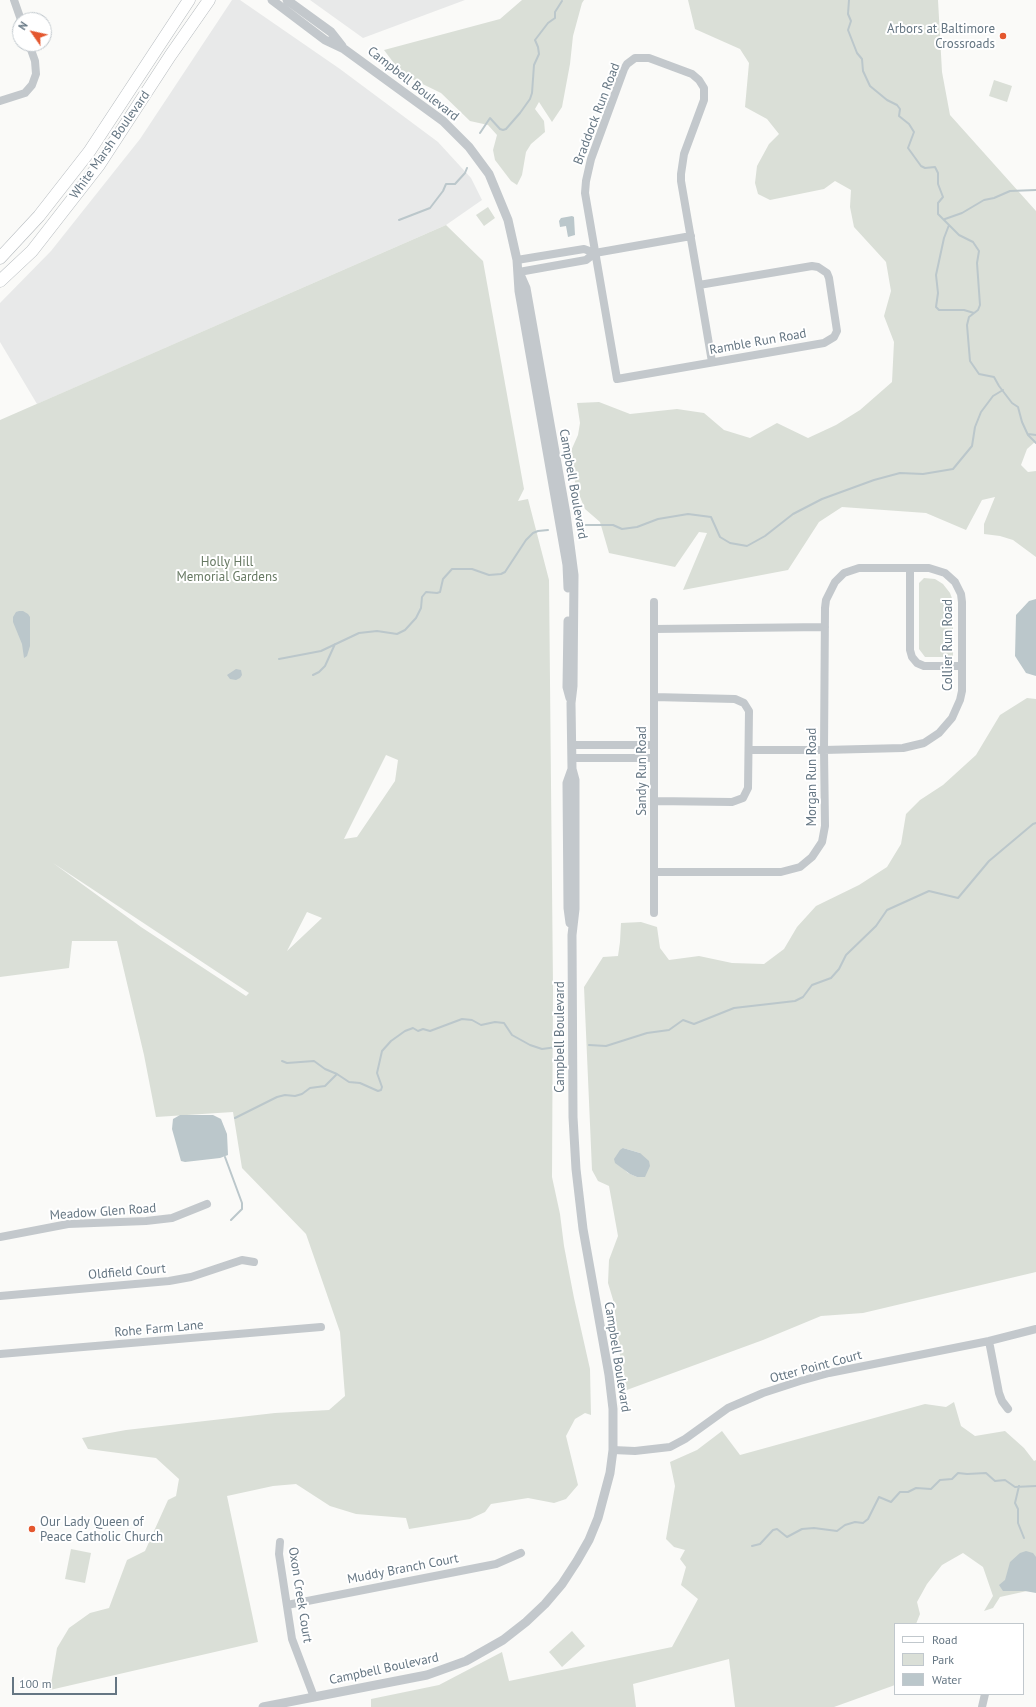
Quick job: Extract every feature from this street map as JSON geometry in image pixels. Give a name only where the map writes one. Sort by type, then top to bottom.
[{"type":"main road","name":"White Marsh Boulevard","points":[[0,258],[40,216],[89,152],[189,0]]},
{"type":"main road","name":"White Marsh Boulevard","points":[[0,281],[32,251],[99,165],[170,56],[209,0]]},
{"type":"street","points":[[14,0],[18,12]]},
{"type":"street","name":"Campbell Boulevard","points":[[263,1707],[410,1679],[443,1670],[466,1661],[485,1651],[526,1622],[545,1604],[562,1584],[589,1540],[605,1496],[613,1450],[614,1423],[611,1389],[583,1229],[576,1169],[572,1055],[572,935],[575,909],[575,780],[572,769],[571,703],[573,686],[574,604],[572,555],[526,288],[519,272],[508,220],[499,196],[489,174],[469,147],[443,121],[344,49],[325,40],[272,0]]},
{"type":"street","name":"Campbell Boulevard","points":[[287,0],[331,32],[344,49]]},
{"type":"street","points":[[0,102],[25,93],[32,85],[36,74],[35,61],[32,52]]},
{"type":"street","name":"Braddock Run Road","points":[[595,253],[585,193],[588,168],[624,69],[631,61],[640,57],[649,58],[692,74],[700,80],[704,88],[704,100],[684,154],[681,168],[681,181],[712,362]]},
{"type":"street","points":[[519,272],[586,260],[595,253],[691,236]]},
{"type":"street","points":[[517,260],[584,249],[595,253]]},
{"type":"street","name":"Ramble Run Road","points":[[595,253],[617,379],[824,343],[831,340],[836,334],[837,327],[830,285],[827,273],[823,269],[812,266],[699,285]]},
{"type":"street","name":"Collier Run Road","points":[[749,750],[903,748],[917,745],[930,739],[946,726],[957,709],[962,691],[962,602],[958,587],[950,577],[940,570],[929,568],[859,568],[844,573],[835,582],[826,600],[825,627]]},
{"type":"street","points":[[910,568],[910,650],[912,658],[917,663],[924,666],[962,666]]},
{"type":"street","name":"Sandy Run Road","points":[[654,602],[654,913]]},
{"type":"street","points":[[654,629],[825,627]]},
{"type":"street","name":"Morgan Run Road","points":[[654,872],[781,872],[794,870],[805,863],[818,850],[824,833],[825,627]]},
{"type":"street","points":[[654,697],[735,699],[742,701],[749,711],[748,788],[745,795],[740,800],[732,802],[654,801]]},
{"type":"street","points":[[572,745],[654,745]]},
{"type":"street","points":[[572,758],[654,758]]},
{"type":"street","name":"Meadow Glen Road","points":[[0,1237],[68,1224],[146,1221],[172,1218],[206,1204]]},
{"type":"street","name":"Oldfield Court","points":[[0,1296],[169,1281],[191,1277],[242,1260],[254,1262]]},
{"type":"street","name":"Rohe Farm Lane","points":[[0,1354],[321,1327]]},
{"type":"street","name":"Otter Point Court","points":[[613,1450],[635,1451],[670,1446],[685,1439],[728,1408],[768,1391],[800,1381],[829,1373],[989,1341],[1036,1329]]},
{"type":"street","points":[[989,1341],[999,1393],[1002,1401],[1008,1409]]},
{"type":"street","name":"Oxon Creek Court","points":[[280,1542],[279,1554],[292,1639],[314,1698]]},
{"type":"street","name":"Muddy Branch Court","points":[[287,1605],[496,1564],[521,1553]]},
{"type":"street","points":[[982,1707],[985,1695]]},
{"type":"shaded area","points":[[232,0],[240,0],[340,69],[438,142],[471,178],[482,200],[446,225],[37,404],[0,342],[0,303],[51,251],[140,139]]},
{"type":"shaded area","points":[[310,0],[465,0],[363,38]]},
{"type":"green space","points":[[522,0],[584,0],[573,36],[570,64],[562,107],[552,122],[539,102],[535,109],[544,121],[545,132],[531,144],[526,152],[522,175],[517,185],[511,181],[495,160],[493,150],[497,135],[488,125],[470,121],[441,93],[402,74],[384,50],[500,19]]},
{"type":"green space","points":[[688,0],[938,0],[942,72],[950,115],[1036,211],[1036,441],[1027,449],[1021,465],[1028,472],[1036,471],[1036,557],[1013,540],[1000,536],[984,534],[984,524],[995,497],[982,500],[966,530],[926,513],[842,507],[819,522],[788,570],[683,590],[707,533],[699,532],[675,567],[609,553],[600,522],[585,509],[576,487],[570,453],[578,435],[580,423],[577,403],[599,402],[630,414],[677,409],[704,413],[724,430],[750,438],[777,423],[808,438],[836,425],[860,410],[892,382],[894,342],[884,316],[891,291],[886,262],[854,227],[850,207],[851,190],[835,181],[824,189],[770,200],[758,194],[755,183],[757,166],[769,144],[779,134],[767,119],[745,107],[749,63],[740,49],[695,29]]},
{"type":"green space","points":[[994,80],[1012,86],[1007,102],[989,96]]},
{"type":"green space","points":[[488,207],[495,218],[484,226],[476,215]]},
{"type":"green space","name":"Holly Hill Memorial Gardens","points":[[446,225],[483,261],[524,489],[518,501],[528,499],[549,580],[553,987],[552,1177],[560,1214],[564,1246],[574,1298],[590,1369],[591,1415],[585,1413],[575,1419],[566,1436],[578,1485],[566,1499],[554,1503],[528,1498],[491,1504],[485,1512],[470,1519],[409,1529],[406,1518],[356,1514],[330,1506],[296,1484],[273,1486],[227,1496],[258,1642],[50,1690],[57,1648],[69,1628],[90,1613],[109,1608],[127,1560],[145,1551],[168,1500],[176,1496],[179,1479],[156,1458],[88,1449],[82,1438],[126,1430],[275,1413],[329,1410],[345,1396],[340,1332],[306,1234],[242,1168],[233,1112],[156,1117],[144,1055],[117,941],[72,941],[69,968],[0,977],[0,420]],"holes":[[[386,755],[398,760],[395,781],[357,837],[344,839]],[[53,863],[249,993],[246,996],[141,927]],[[307,912],[322,918],[287,951]]]},
{"type":"green space","points":[[924,578],[935,579],[943,584],[950,593],[953,601],[953,657],[925,657],[919,649],[919,583]]},
{"type":"green space","points":[[1027,698],[1036,699],[1036,1272],[863,1313],[821,1316],[763,1340],[624,1391],[614,1303],[608,1283],[609,1260],[618,1236],[609,1186],[598,1181],[592,1170],[584,987],[603,957],[618,956],[621,923],[641,922],[657,927],[660,948],[669,960],[699,956],[732,963],[764,964],[784,949],[797,927],[816,906],[859,885],[887,867],[901,844],[906,814],[920,800],[943,785],[976,755],[1000,715]],"holes":[[[623,1148],[640,1153],[637,1177],[628,1173],[623,1168]]]},
{"type":"green space","points":[[954,1402],[961,1426],[975,1436],[1005,1431],[1024,1448],[1034,1461],[1036,1460],[1036,1589],[1000,1597],[993,1608],[984,1611],[993,1596],[983,1567],[963,1553],[942,1565],[927,1584],[917,1602],[920,1614],[916,1623],[894,1623],[894,1685],[834,1707],[735,1707],[729,1659],[633,1684],[636,1707],[371,1707],[371,1699],[439,1685],[502,1652],[509,1681],[672,1647],[698,1599],[681,1585],[686,1567],[680,1559],[685,1550],[674,1547],[666,1539],[675,1486],[670,1462],[697,1450],[722,1431],[740,1455],[925,1404],[946,1407]]},
{"type":"green space","points":[[71,1549],[91,1553],[85,1583],[65,1579]]},
{"type":"green space","points":[[572,1631],[585,1646],[562,1667],[549,1652]]},
{"type":"water","points":[[574,217],[575,235],[568,237],[566,226],[560,227],[559,221],[561,218]]},
{"type":"water","points":[[1036,599],[1036,676],[1026,673],[1015,656],[1016,615],[1029,601]]},
{"type":"water","points":[[23,611],[30,617],[30,646],[27,656],[24,658],[22,644],[13,622],[13,617],[16,612]]},
{"type":"water","points":[[236,669],[241,670],[242,675],[236,680],[230,679],[227,675]]},
{"type":"water","points":[[180,1115],[213,1115],[221,1119],[227,1134],[228,1155],[220,1158],[185,1162],[181,1161],[172,1129],[173,1119]]},
{"type":"water","points":[[623,1148],[640,1153],[649,1161],[650,1166],[645,1177],[637,1177],[630,1174],[615,1163],[614,1159]]},
{"type":"water","points":[[1026,1551],[1033,1553],[1036,1557],[1036,1593],[1025,1591],[1003,1591],[999,1585],[1005,1580],[1010,1562],[1020,1553]]},
{"type":"waterway","points":[[849,0],[848,14],[851,21],[848,30],[857,53],[862,59],[863,71],[870,86],[887,100],[897,105],[900,109],[899,116],[909,124],[914,132],[908,148],[921,166],[925,168],[935,167],[938,173],[938,184],[943,197],[938,203],[938,214],[959,235],[973,242],[979,251],[977,263],[980,305],[978,310],[969,317],[967,325],[970,361],[979,374],[994,377],[1012,403],[1018,407],[1022,422],[1028,435],[1036,443]]},
{"type":"waterway","points":[[480,133],[490,118],[500,129],[506,129],[530,99],[532,93],[534,65],[539,54],[535,40],[548,23],[555,18],[555,12],[562,1]]},
{"type":"waterway","points":[[399,220],[430,208],[443,191],[446,184],[455,184],[465,173],[467,168]]},
{"type":"waterway","points":[[945,219],[962,213],[984,200],[994,198],[1010,191],[1036,190]]},
{"type":"waterway","points":[[949,225],[944,238],[936,275],[938,293],[936,307],[939,310],[964,310],[974,313]]},
{"type":"waterway","points":[[580,525],[613,525],[622,529],[637,527],[658,519],[688,514],[711,517],[720,537],[730,543],[747,546],[765,536],[793,514],[822,499],[874,480],[900,473],[923,474],[953,469],[972,446],[975,427],[981,412],[993,396],[1003,390]]},
{"type":"waterway","points":[[1028,434],[1036,435]]},
{"type":"waterway","points":[[279,659],[321,651],[359,633],[377,631],[397,634],[405,630],[416,618],[421,608],[422,597],[426,592],[440,592],[443,579],[452,569],[472,569],[489,575],[501,574],[505,572],[526,540],[533,533],[548,530]]},
{"type":"waterway","points":[[313,675],[325,666],[335,644]]},
{"type":"waterway","points":[[589,1045],[606,1046],[647,1033],[669,1030],[683,1020],[694,1024],[734,1008],[795,1001],[803,997],[812,985],[831,978],[839,969],[846,955],[876,926],[887,910],[929,891],[958,898],[989,861],[1036,823]]},
{"type":"waterway","points":[[282,1061],[287,1063],[314,1061],[325,1069],[337,1074],[349,1082],[360,1083],[378,1091],[381,1090],[382,1087],[377,1073],[382,1051],[391,1041],[405,1031],[413,1028],[418,1031],[423,1029],[430,1031],[462,1019],[472,1020],[481,1025],[495,1022],[504,1023],[512,1035],[530,1045],[542,1049],[557,1047]]},
{"type":"waterway","points":[[235,1118],[277,1097],[285,1095],[295,1096],[302,1094],[310,1088],[325,1086],[337,1074]]},
{"type":"waterway","points":[[225,1157],[242,1203],[242,1209],[231,1220]]},
{"type":"waterway","points":[[752,1546],[760,1544],[773,1530],[777,1529],[787,1537],[802,1529],[814,1528],[837,1531],[845,1525],[855,1522],[863,1523],[868,1519],[879,1497],[891,1502],[900,1492],[908,1492],[916,1488],[931,1489],[940,1480],[952,1479],[958,1473],[986,1473],[995,1481],[1005,1480],[1015,1487],[1036,1486]]},
{"type":"waterway","points":[[1019,1486],[1015,1503],[1018,1509],[1018,1523],[1024,1538]]},
{"type":"place","name":"Arbors at Baltimore Crossroads","points":[[1003,36]]},
{"type":"place","name":"Our Lady Queen of Peace Catholic Church","points":[[32,1529]]}]
